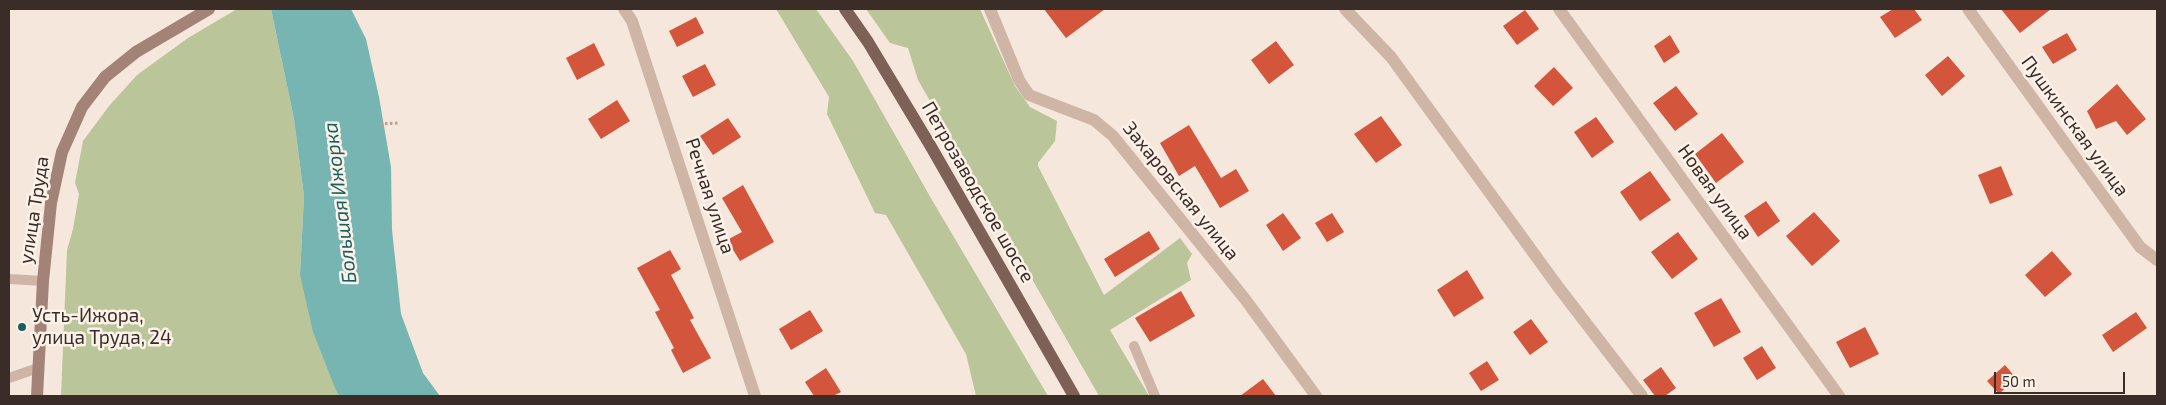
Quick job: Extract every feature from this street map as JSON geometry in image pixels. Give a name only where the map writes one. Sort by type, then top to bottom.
[{"type":"main road","name":"улица Труда","points":[[37,396],[43,281],[51,203],[62,152],[82,107],[105,76],[136,52],[209,9]]},
{"type":"main road","name":"Петрозаводское шоссе","points":[[845,9],[868,42],[930,145],[1074,396]]},
{"type":"street","name":"Речная улица","points":[[624,9],[632,21],[755,396]]},
{"type":"street","name":"Захаровская улица","points":[[990,9],[1019,80],[1030,95],[1094,120],[1113,136],[1245,299],[1316,396]]},
{"type":"street","points":[[1345,9],[1391,57],[1559,288],[1642,396]]},
{"type":"street","name":"Новая улица","points":[[1560,9],[1839,396]]},
{"type":"street","name":"Пушкинская улица","points":[[1968,9],[2140,248],[2157,260]]},
{"type":"lane","points":[[9,279],[43,281]]},
{"type":"lane","points":[[1134,346],[1155,396]]},
{"type":"lane","points":[[9,378],[38,368]]},
{"type":"path","points":[[380,124],[399,123]]},
{"type":"green space","points":[[237,9],[271,9],[294,119],[304,196],[300,275],[337,393],[340,396],[61,396],[67,250],[79,194],[75,183],[83,141],[109,106],[137,75],[188,38]]},
{"type":"green space","points":[[776,9],[816,9],[853,61],[932,200],[1048,396],[976,396],[966,354],[886,215],[875,213],[827,114],[829,97]]},
{"type":"green space","points":[[866,9],[980,9],[1015,86],[1030,107],[1057,121],[1055,141],[1038,163],[1038,166],[1104,295],[1180,238],[1192,254],[1187,263],[1191,280],[1110,330],[1149,396],[1099,396],[918,80],[908,48],[890,43]]},
{"type":"water","name":"Большая Ижорка","points":[[271,9],[351,9],[366,39],[379,97],[391,167],[392,230],[401,314],[423,373],[440,396],[340,396],[337,393],[313,332],[300,275],[304,196],[294,119]]},
{"type":"building","points":[[1044,9],[1105,9],[1066,38]]},
{"type":"building","points":[[1893,9],[1914,9],[1922,20],[1895,38],[1880,17]]},
{"type":"building","points":[[2001,9],[2051,9],[2020,33]]},
{"type":"building","points":[[1525,10],[1539,29],[1517,45],[1503,26]]},
{"type":"building","points":[[696,17],[704,33],[677,47],[669,31]]},
{"type":"building","points":[[2067,33],[2077,50],[2053,64],[2042,47]]},
{"type":"building","points":[[1670,35],[1680,52],[1664,63],[1654,46]]},
{"type":"building","points":[[1276,41],[1294,65],[1269,84],[1251,60]]},
{"type":"building","points":[[594,43],[605,65],[577,80],[566,58]]},
{"type":"building","points":[[1948,56],[1965,76],[1942,96],[1925,75]]},
{"type":"building","points":[[705,64],[716,85],[693,97],[682,76]]},
{"type":"building","points":[[1554,67],[1573,88],[1553,106],[1534,86]]},
{"type":"building","points":[[2117,84],[2146,119],[2127,135],[2116,121],[2096,129],[2087,111]]},
{"type":"building","points":[[1676,86],[1698,114],[1675,131],[1653,103]]},
{"type":"building","points":[[617,100],[630,121],[601,139],[588,119]]},
{"type":"building","points":[[1381,116],[1402,145],[1376,163],[1354,134]]},
{"type":"building","points":[[1596,117],[1614,142],[1592,158],[1574,132]]},
{"type":"building","points":[[728,118],[741,137],[713,155],[700,136]]},
{"type":"building","points":[[1189,125],[1221,178],[1236,169],[1249,191],[1220,208],[1195,166],[1179,176],[1160,143]]},
{"type":"building","points":[[1722,133],[1744,162],[1716,183],[1695,154]]},
{"type":"building","points":[[2001,166],[2013,195],[1990,204],[1978,175]]},
{"type":"building","points":[[1650,171],[1671,200],[1640,221],[1620,192]]},
{"type":"building","points":[[743,185],[774,242],[740,261],[727,240],[742,232],[722,198]]},
{"type":"building","points":[[1766,201],[1780,221],[1758,237],[1744,216]]},
{"type":"building","points":[[1814,212],[1840,241],[1812,266],[1786,236]]},
{"type":"building","points":[[1283,213],[1301,238],[1283,251],[1266,225]]},
{"type":"building","points":[[1332,213],[1344,232],[1327,242],[1315,223]]},
{"type":"building","points":[[1149,231],[1160,249],[1115,277],[1104,259]]},
{"type":"building","points":[[1678,232],[1698,259],[1672,279],[1651,252]]},
{"type":"building","points":[[670,250],[681,269],[671,275],[694,318],[690,320],[711,358],[683,373],[671,350],[674,348],[655,312],[660,310],[637,268]]},
{"type":"building","points":[[2052,251],[2072,274],[2045,297],[2025,275]]},
{"type":"building","points":[[1467,270],[1484,298],[1454,317],[1437,290]]},
{"type":"building","points":[[1181,291],[1195,316],[1150,342],[1135,318]]},
{"type":"building","points":[[1721,298],[1741,332],[1714,347],[1694,313]]},
{"type":"building","points":[[810,310],[823,331],[791,350],[779,329]]},
{"type":"building","points":[[2136,312],[2147,328],[2113,352],[2102,335]]},
{"type":"building","points":[[1531,319],[1548,342],[1530,355],[1513,332]]},
{"type":"building","points":[[1865,327],[1879,354],[1850,368],[1836,342]]},
{"type":"building","points":[[1762,346],[1776,368],[1757,380],[1743,358]]},
{"type":"building","points":[[1487,361],[1499,380],[1481,391],[1469,373]]},
{"type":"building","points":[[2005,365],[2016,378],[1999,394],[1987,381]]},
{"type":"building","points":[[1661,367],[1676,388],[1665,396],[1655,396],[1643,380]]},
{"type":"building","points":[[826,368],[841,392],[833,396],[814,396],[805,382]]},
{"type":"building","points":[[1263,379],[1276,396],[1240,396]]},
{"type":"place","name":"Усть-Ижора, улица Труда, 24","points":[[22,327]]}]
